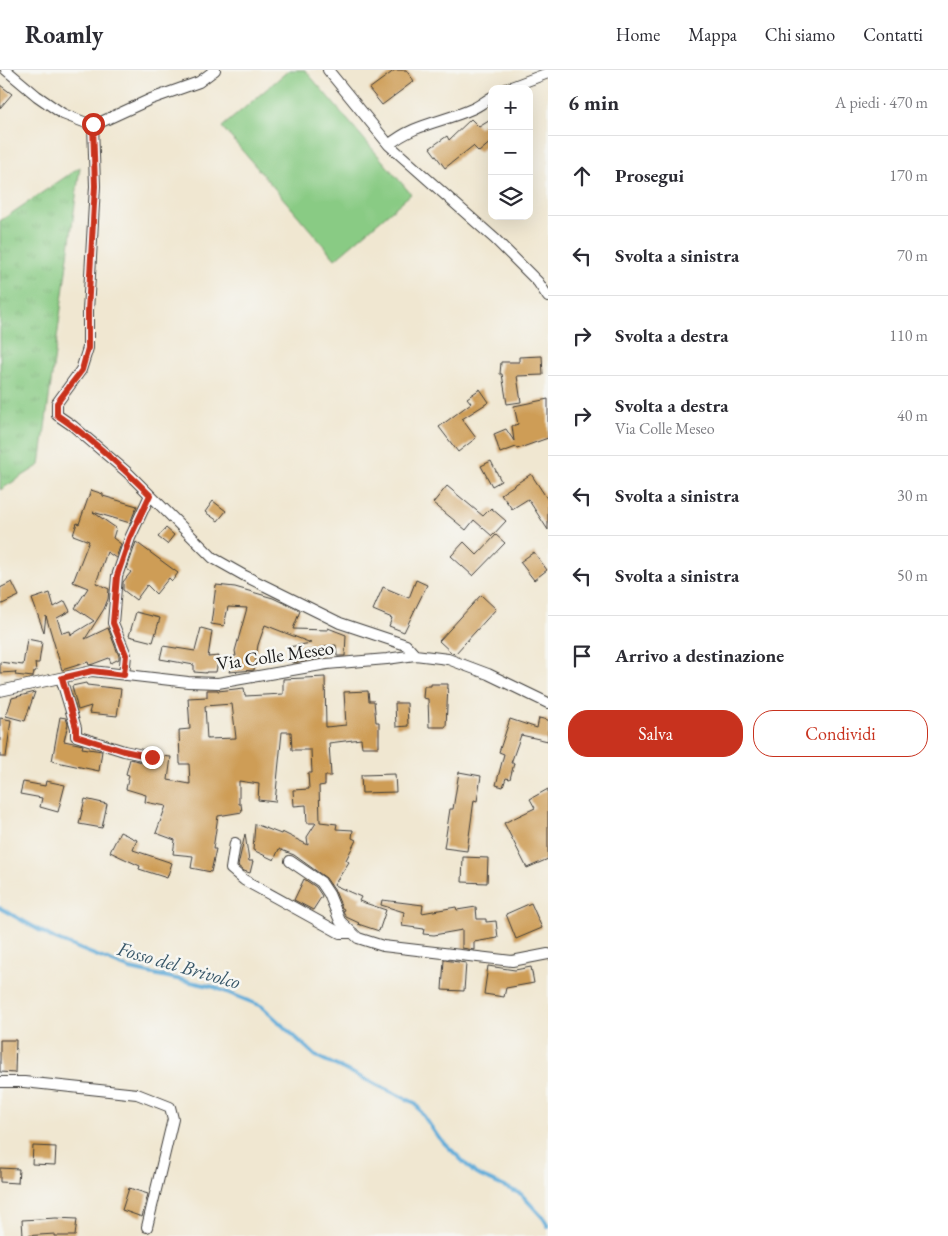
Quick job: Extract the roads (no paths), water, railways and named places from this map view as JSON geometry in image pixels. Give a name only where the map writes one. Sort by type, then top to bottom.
[{"type":"street","points":[[6,70],[37,96],[63,114],[89,124],[101,122],[152,99],[199,82],[215,70]]},
{"type":"street","points":[[328,70],[389,145],[494,239],[538,282],[548,297]]},
{"type":"street","points":[[516,85],[548,73]]},
{"type":"street","points":[[389,145],[400,136],[431,122],[472,109],[488,99]]},
{"type":"street","points":[[93,124],[95,186],[88,311],[88,348],[82,370],[57,403],[57,415],[98,446],[128,473],[213,558],[340,623],[406,645],[415,654]]},
{"type":"street","points":[[124,675],[126,655],[113,623],[117,576],[130,538],[150,495]]},
{"type":"street","name":"Via Colle Meseo","points":[[0,691],[92,671],[188,682],[218,683],[326,664],[387,659],[415,654],[448,659],[488,674],[548,703]]},
{"type":"street","points":[[62,678],[76,728],[76,736],[124,751],[152,757]]},
{"type":"street","points":[[236,843],[231,869],[244,880],[340,933],[353,933]]},
{"type":"street","points":[[290,861],[321,882],[329,894],[340,921],[358,938],[383,946],[512,961],[548,954]]},
{"type":"street","points":[[0,1082],[24,1082],[137,1094],[170,1107],[173,1119],[146,1227]]},
{"type":"waterway","name":"Fosso del Brivolco","points":[[0,908],[55,939],[130,969],[214,987],[261,1006],[316,1056],[415,1103],[438,1137],[476,1174],[521,1194],[548,1226]]}]
